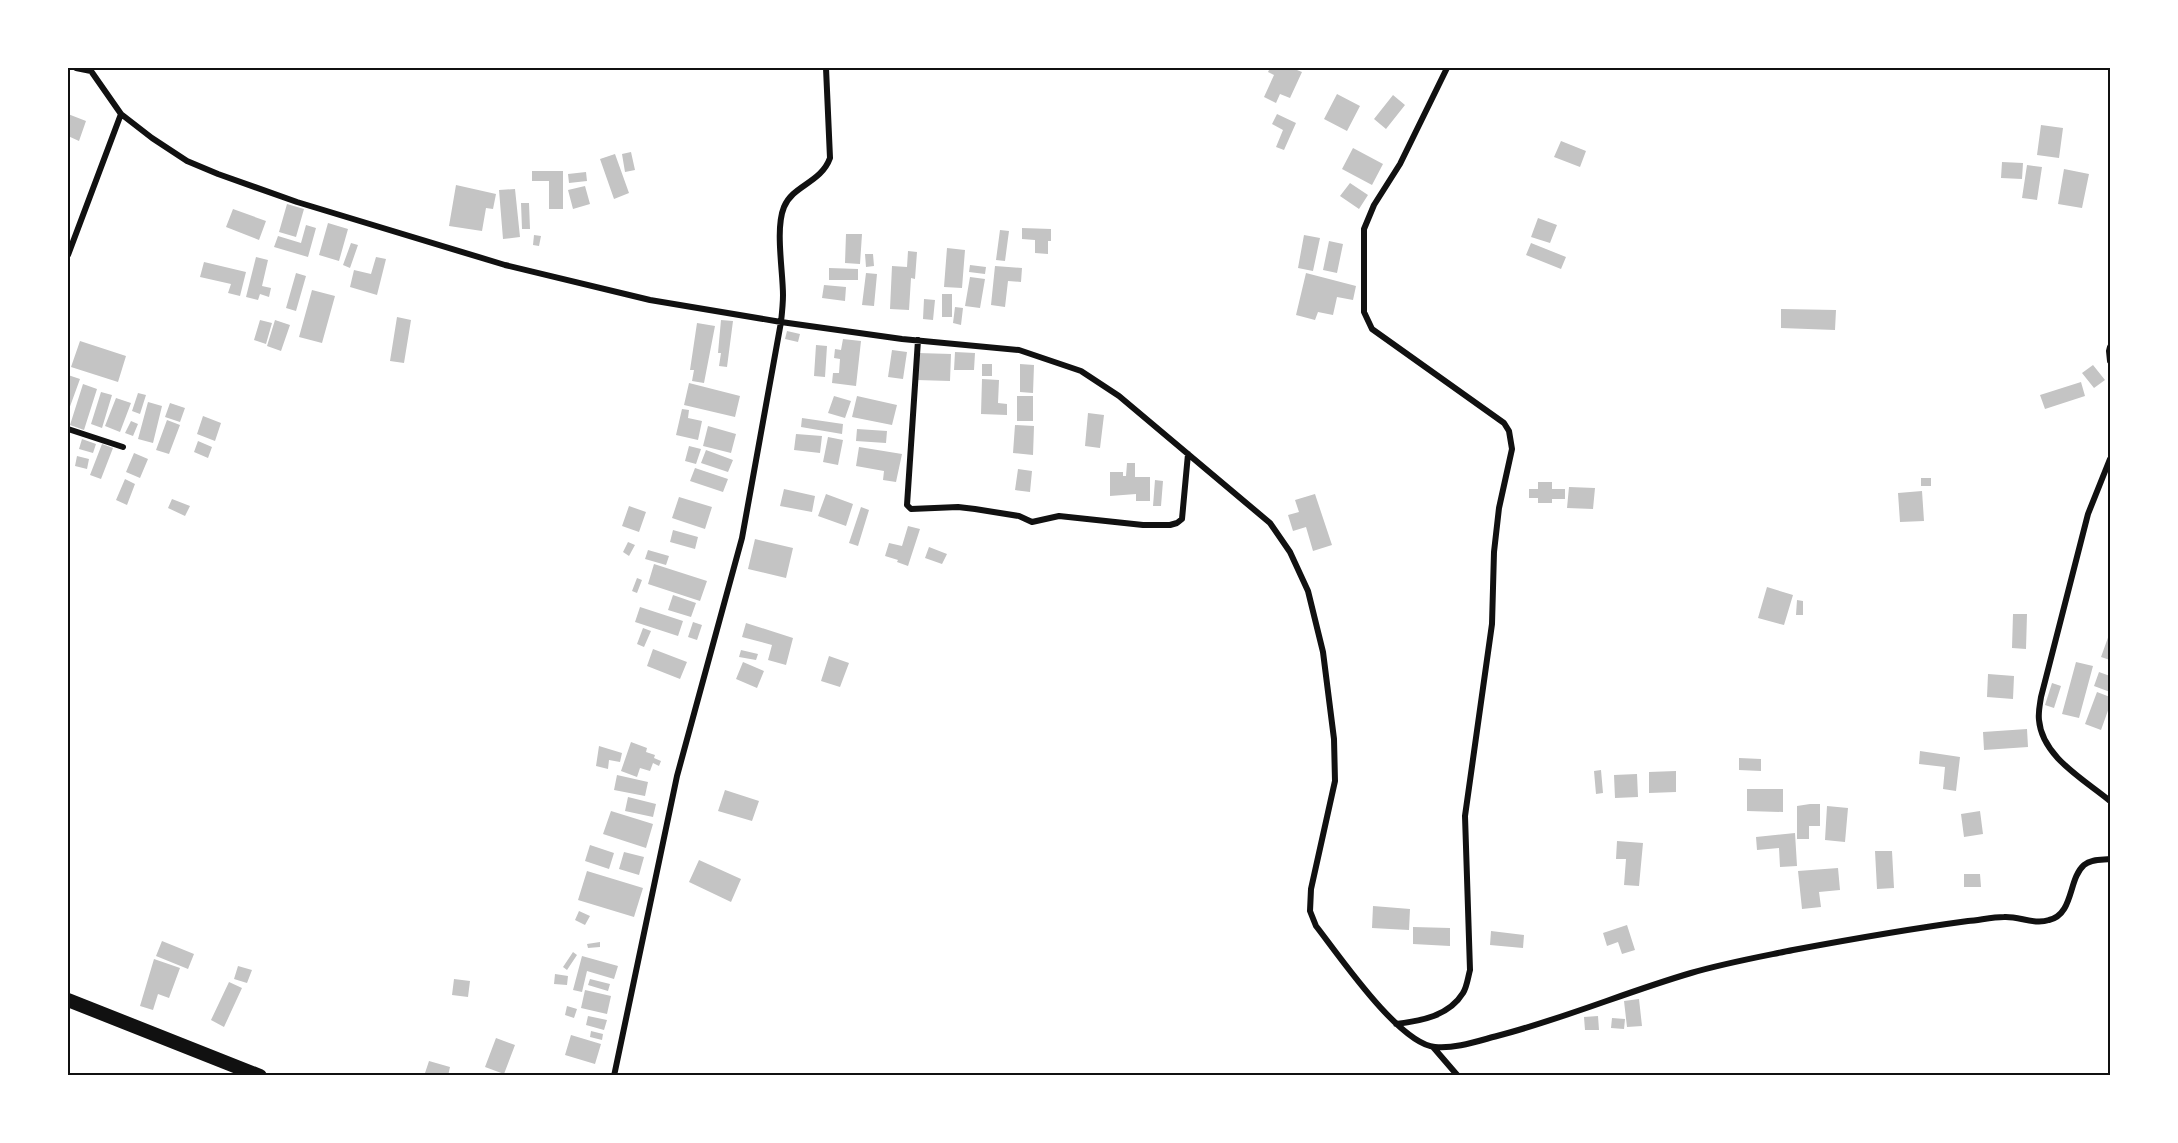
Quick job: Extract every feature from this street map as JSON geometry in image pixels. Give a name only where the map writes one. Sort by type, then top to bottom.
[{"type":"highway","points":[[68,1000],[260,1076]]},
{"type":"street","points":[[76,68],[91,69],[121,114],[152,138],[187,160],[218,174],[297,202],[505,266],[650,300],[781,322],[918,340],[1019,350],[1081,371],[1119,396],[1270,523],[1290,552],[1308,591],[1323,652],[1334,739],[1335,781],[1311,889],[1310,911],[1316,926],[1396,1024],[1433,1047],[1458,1076]]},
{"type":"street","points":[[614,1076],[678,776],[742,538],[781,322],[783,297],[781,238],[784,207],[793,194],[826,169],[830,158],[826,68]]},
{"type":"street","points":[[1396,1024],[1419,1022],[1449,1008],[1464,992],[1470,970],[1465,816],[1492,624],[1494,552],[1499,508],[1512,449],[1512,438],[1504,423],[1372,329],[1364,312],[1364,229],[1374,205],[1400,164],[1447,68]]},
{"type":"street","points":[[68,255],[121,114]]},
{"type":"street","points":[[918,340],[907,505],[911,509],[958,507],[1019,516],[1032,522],[1068,517],[1143,525],[1170,525],[1182,519],[1188,454]]},
{"type":"street","points":[[2110,347],[2110,361]]},
{"type":"street","points":[[68,429],[123,447]]},
{"type":"street","points":[[2110,459],[2088,514],[2042,697],[2039,722],[2049,747],[2062,763],[2110,801]]},
{"type":"street","points":[[1433,1047],[1468,1044],[1515,1032],[1691,973],[1741,960],[1889,931],[2004,917],[2053,920],[2070,898],[2079,871],[2085,864],[2094,860],[2110,859]]},
{"type":"building","points":[[1270,68],[1292,68],[1302,72],[1290,98],[1280,94],[1276,103],[1264,97],[1274,75],[1268,72]]},
{"type":"building","points":[[1337,94],[1360,106],[1347,131],[1324,119]]},
{"type":"building","points":[[1393,95],[1405,105],[1386,129],[1374,119]]},
{"type":"building","points":[[68,114],[86,121],[79,141],[68,136]]},
{"type":"building","points":[[1277,114],[1296,123],[1284,150],[1276,147],[1283,130],[1272,124]]},
{"type":"building","points":[[2041,125],[2063,128],[2059,158],[2037,155]]},
{"type":"building","points":[[1561,141],[1586,151],[1580,167],[1554,157]]},
{"type":"building","points":[[1353,148],[1383,164],[1372,185],[1342,169]]},
{"type":"building","points":[[631,152],[635,170],[625,172],[622,154]]},
{"type":"building","points":[[615,154],[629,193],[614,199],[600,159]]},
{"type":"building","points":[[2002,162],[2023,163],[2022,179],[2001,178]]},
{"type":"building","points":[[2027,165],[2042,167],[2037,200],[2022,198]]},
{"type":"building","points":[[2064,169],[2089,174],[2082,208],[2058,204]]},
{"type":"building","points":[[532,171],[563,171],[563,209],[549,209],[549,181],[532,181]]},
{"type":"building","points":[[586,172],[587,181],[569,183],[568,174]]},
{"type":"building","points":[[1350,183],[1368,195],[1359,209],[1340,196]]},
{"type":"building","points":[[456,185],[496,194],[493,209],[486,208],[482,231],[449,226]]},
{"type":"building","points":[[585,186],[590,204],[573,209],[568,190]]},
{"type":"building","points":[[515,189],[520,237],[503,239],[499,190]]},
{"type":"building","points":[[521,203],[529,203],[530,229],[522,229]]},
{"type":"building","points":[[287,204],[304,209],[296,237],[279,232]]},
{"type":"building","points":[[233,209],[266,221],[259,240],[226,227]]},
{"type":"building","points":[[1538,218],[1557,225],[1550,243],[1531,237]]},
{"type":"building","points":[[328,223],[348,229],[339,261],[319,255]]},
{"type":"building","points":[[306,225],[316,228],[308,257],[274,247],[278,236],[301,243]]},
{"type":"building","points":[[1022,228],[1051,229],[1048,254],[1035,253],[1035,240],[1022,239]]},
{"type":"building","points":[[1000,230],[1009,231],[1005,261],[996,260]]},
{"type":"building","points":[[846,234],[862,234],[860,264],[845,263]]},
{"type":"building","points":[[534,235],[541,236],[539,246],[533,245]]},
{"type":"building","points":[[1304,235],[1320,238],[1313,271],[1298,268]]},
{"type":"building","points":[[1329,241],[1343,244],[1337,273],[1323,270]]},
{"type":"building","points":[[351,243],[358,245],[350,268],[343,265]]},
{"type":"building","points":[[1531,243],[1566,257],[1561,269],[1526,255]]},
{"type":"building","points":[[947,248],[965,250],[962,288],[944,287]]},
{"type":"building","points":[[908,251],[917,252],[915,279],[911,278],[909,310],[890,309],[892,266],[907,267]]},
{"type":"building","points":[[865,254],[873,254],[874,266],[866,267]]},
{"type":"building","points":[[256,257],[268,260],[262,286],[271,288],[269,297],[260,294],[258,300],[246,297]]},
{"type":"building","points":[[376,257],[386,259],[377,295],[350,287],[354,270],[371,274]]},
{"type":"building","points":[[204,262],[246,272],[240,296],[228,293],[231,284],[200,277]]},
{"type":"building","points":[[970,265],[986,267],[985,274],[969,272]]},
{"type":"building","points":[[995,266],[1022,268],[1021,282],[1008,281],[1005,307],[991,305]]},
{"type":"building","points":[[829,268],[858,269],[858,280],[829,280]]},
{"type":"building","points":[[296,273],[306,276],[296,311],[286,308]]},
{"type":"building","points":[[866,273],[877,274],[874,306],[862,305]]},
{"type":"building","points":[[1306,273],[1356,286],[1353,300],[1337,297],[1333,315],[1318,312],[1315,320],[1296,315]]},
{"type":"building","points":[[970,277],[985,279],[980,308],[965,306]]},
{"type":"building","points":[[824,285],[846,287],[845,301],[822,298]]},
{"type":"building","points":[[312,290],[335,296],[322,343],[299,337]]},
{"type":"building","points":[[942,294],[952,294],[952,317],[942,317]]},
{"type":"building","points":[[924,299],[935,300],[933,320],[923,319]]},
{"type":"building","points":[[955,307],[963,308],[961,325],[953,323]]},
{"type":"building","points":[[1781,309],[1836,310],[1835,330],[1781,328]]},
{"type":"building","points":[[397,317],[411,320],[404,363],[390,361]]},
{"type":"building","points":[[260,320],[272,323],[266,344],[254,340]]},
{"type":"building","points":[[275,320],[290,325],[281,351],[267,346]]},
{"type":"building","points":[[721,320],[733,321],[727,367],[719,366]]},
{"type":"building","points":[[697,323],[715,326],[704,383],[692,381],[694,370],[690,370]]},
{"type":"building","points":[[787,331],[800,334],[798,342],[785,339]]},
{"type":"building","points":[[843,339],[861,341],[856,386],[832,383],[833,373],[839,373],[840,359],[834,358],[835,349],[841,350]]},
{"type":"building","points":[[80,341],[126,356],[118,382],[71,367]]},
{"type":"building","points":[[816,345],[827,346],[825,377],[814,376]]},
{"type":"building","points":[[892,350],[907,352],[903,379],[888,377]]},
{"type":"building","points":[[955,352],[975,353],[974,370],[954,370]]},
{"type":"building","points":[[918,353],[951,354],[950,381],[917,380]]},
{"type":"building","points":[[982,364],[992,364],[992,376],[982,376]]},
{"type":"building","points":[[1020,364],[1034,365],[1033,393],[1020,392]]},
{"type":"building","points":[[2093,365],[2105,380],[2094,388],[2082,373]]},
{"type":"building","points":[[68,375],[80,379],[68,412]]},
{"type":"building","points":[[982,379],[999,380],[998,403],[1007,404],[1007,415],[981,414]]},
{"type":"building","points":[[2081,382],[2085,396],[2045,409],[2040,395]]},
{"type":"building","points":[[689,383],[740,396],[735,417],[684,405]]},
{"type":"building","points":[[83,384],[97,389],[84,430],[70,425]]},
{"type":"building","points":[[101,392],[112,395],[102,428],[91,424]]},
{"type":"building","points":[[138,393],[146,395],[140,414],[132,411]]},
{"type":"building","points":[[834,396],[851,401],[845,418],[828,413]]},
{"type":"building","points":[[857,396],[897,405],[892,425],[852,417]]},
{"type":"building","points":[[1017,396],[1033,396],[1033,421],[1017,421]]},
{"type":"building","points":[[116,398],[131,403],[120,432],[105,426]]},
{"type":"building","points":[[148,402],[162,406],[153,443],[138,439]]},
{"type":"building","points":[[170,403],[185,408],[180,422],[165,417]]},
{"type":"building","points":[[682,409],[689,410],[688,418],[702,421],[698,440],[676,435]]},
{"type":"building","points":[[1088,413],[1104,415],[1100,448],[1085,446]]},
{"type":"building","points":[[203,416],[221,423],[215,441],[197,434]]},
{"type":"building","points":[[802,418],[843,424],[842,434],[801,427]]},
{"type":"building","points":[[167,420],[180,425],[169,454],[156,450]]},
{"type":"building","points":[[131,421],[138,424],[133,436],[125,433]]},
{"type":"building","points":[[1015,425],[1034,426],[1033,455],[1013,453]]},
{"type":"building","points":[[708,426],[736,434],[731,453],[703,446]]},
{"type":"building","points":[[857,429],[887,431],[886,443],[856,441]]},
{"type":"building","points":[[796,434],[822,436],[820,453],[794,450]]},
{"type":"building","points":[[828,437],[843,440],[838,465],[823,462]]},
{"type":"building","points":[[82,439],[96,444],[93,453],[79,449]]},
{"type":"building","points":[[198,441],[212,447],[208,458],[194,452]]},
{"type":"building","points":[[102,444],[113,448],[101,479],[90,475]]},
{"type":"building","points":[[689,446],[701,449],[696,464],[685,461]]},
{"type":"building","points":[[859,447],[902,454],[896,482],[883,480],[884,471],[856,466]]},
{"type":"building","points":[[706,450],[733,460],[728,472],[701,463]]},
{"type":"building","points":[[134,453],[148,459],[140,478],[126,472]]},
{"type":"building","points":[[77,456],[89,459],[87,469],[75,466]]},
{"type":"building","points":[[1127,463],[1135,463],[1135,477],[1150,477],[1150,501],[1136,501],[1136,494],[1110,496],[1110,472],[1123,472],[1123,476],[1126,476]]},
{"type":"building","points":[[695,468],[728,479],[723,492],[690,481]]},
{"type":"building","points":[[1018,469],[1032,471],[1030,492],[1015,490]]},
{"type":"building","points":[[1921,478],[1931,478],[1931,486],[1921,486]]},
{"type":"building","points":[[125,479],[135,484],[127,505],[116,500]]},
{"type":"building","points":[[1155,480],[1163,481],[1161,506],[1153,506]]},
{"type":"building","points":[[1538,482],[1552,482],[1552,489],[1565,489],[1565,499],[1552,499],[1552,503],[1538,503],[1538,498],[1529,498],[1529,489],[1538,489]]},
{"type":"building","points":[[1569,487],[1595,488],[1593,509],[1567,508]]},
{"type":"building","points":[[784,489],[815,496],[812,512],[780,506]]},
{"type":"building","points":[[1922,491],[1924,521],[1900,522],[1898,493]]},
{"type":"building","points":[[826,494],[853,504],[846,526],[818,516]]},
{"type":"building","points":[[1315,494],[1332,545],[1313,551],[1306,527],[1293,531],[1288,515],[1299,512],[1295,500]]},
{"type":"building","points":[[679,497],[712,507],[705,529],[672,518]]},
{"type":"building","points":[[172,499],[190,506],[185,516],[168,508]]},
{"type":"building","points":[[629,506],[646,512],[639,532],[622,526]]},
{"type":"building","points":[[861,507],[869,510],[858,546],[849,543]]},
{"type":"building","points":[[908,526],[920,529],[908,566],[885,556],[889,543],[902,546]]},
{"type":"building","points":[[673,530],[698,537],[695,549],[670,542]]},
{"type":"building","points":[[755,539],[793,548],[786,578],[748,569]]},
{"type":"building","points":[[628,542],[635,545],[629,556],[623,552]]},
{"type":"building","points":[[929,547],[947,554],[942,564],[925,558]]},
{"type":"building","points":[[648,550],[669,556],[666,565],[645,559]]},
{"type":"building","points":[[654,564],[707,581],[700,601],[648,584]]},
{"type":"building","points":[[637,578],[642,580],[637,593],[632,591]]},
{"type":"building","points":[[1767,587],[1793,595],[1784,625],[1758,618]]},
{"type":"building","points":[[673,595],[696,603],[691,617],[668,610]]},
{"type":"building","points":[[1797,600],[1803,601],[1803,615],[1796,615]]},
{"type":"building","points":[[640,607],[683,621],[678,636],[635,622]]},
{"type":"building","points":[[2013,614],[2027,614],[2026,649],[2012,648]]},
{"type":"building","points":[[693,622],[702,625],[697,640],[688,637]]},
{"type":"building","points":[[746,623],[793,638],[786,665],[768,660],[772,645],[742,637]]},
{"type":"building","points":[[643,628],[651,631],[644,647],[637,644]]},
{"type":"building","points":[[2110,632],[2110,660],[2101,657]]},
{"type":"building","points":[[653,649],[687,662],[680,679],[647,666]]},
{"type":"building","points":[[741,650],[758,654],[756,660],[739,657]]},
{"type":"building","points":[[829,656],[849,663],[840,687],[821,681]]},
{"type":"building","points":[[743,662],[764,671],[757,688],[736,679]]},
{"type":"building","points":[[2076,662],[2093,666],[2079,718],[2062,714]]},
{"type":"building","points":[[2099,672],[2110,676],[2110,692],[2094,686]]},
{"type":"building","points":[[1988,674],[2014,676],[2013,699],[1987,697]]},
{"type":"building","points":[[2052,683],[2061,686],[2054,708],[2045,705]]},
{"type":"building","points":[[2097,692],[2110,697],[2110,705],[2101,730],[2085,724]]},
{"type":"building","points":[[2027,729],[2028,747],[1984,750],[1983,732]]},
{"type":"building","points":[[631,742],[647,748],[646,752],[655,755],[654,758],[661,761],[659,766],[653,763],[650,771],[640,768],[637,777],[621,771]]},
{"type":"building","points":[[599,746],[622,753],[620,762],[609,760],[608,769],[596,766]]},
{"type":"building","points":[[1920,751],[1960,757],[1956,791],[1943,789],[1945,767],[1919,764]]},
{"type":"building","points":[[1739,758],[1761,759],[1761,771],[1739,770]]},
{"type":"building","points":[[1601,770],[1603,793],[1596,794],[1594,771]]},
{"type":"building","points":[[1676,771],[1676,792],[1649,793],[1649,772]]},
{"type":"building","points":[[1637,774],[1638,797],[1615,798],[1614,775]]},
{"type":"building","points":[[617,775],[648,782],[645,796],[614,790]]},
{"type":"building","points":[[1747,789],[1783,789],[1783,812],[1747,811]]},
{"type":"building","points":[[725,790],[759,801],[752,821],[718,811]]},
{"type":"building","points":[[628,797],[656,804],[653,817],[625,811]]},
{"type":"building","points":[[1820,804],[1820,826],[1809,826],[1809,839],[1797,839],[1797,806]]},
{"type":"building","points":[[1827,806],[1848,808],[1845,842],[1825,840]]},
{"type":"building","points":[[611,811],[653,824],[646,848],[603,834]]},
{"type":"building","points":[[1980,811],[1983,834],[1964,837],[1961,814]]},
{"type":"building","points":[[1795,833],[1797,866],[1780,867],[1779,848],[1757,850],[1756,837]]},
{"type":"building","points":[[1617,841],[1643,843],[1639,886],[1624,885],[1626,859],[1616,859]]},
{"type":"building","points":[[590,845],[614,853],[609,869],[585,861]]},
{"type":"building","points":[[1875,851],[1892,851],[1894,888],[1877,889]]},
{"type":"building","points":[[624,852],[644,857],[639,875],[619,869]]},
{"type":"building","points":[[699,860],[741,879],[731,902],[689,882]]},
{"type":"building","points":[[1838,868],[1840,890],[1819,892],[1821,907],[1802,909],[1798,871]]},
{"type":"building","points":[[587,871],[643,888],[634,917],[578,900]]},
{"type":"building","points":[[1964,874],[1980,874],[1981,887],[1964,887]]},
{"type":"building","points":[[1373,906],[1410,909],[1409,930],[1372,928]]},
{"type":"building","points":[[579,911],[590,916],[585,925],[575,920]]},
{"type":"building","points":[[1627,925],[1635,950],[1622,954],[1618,942],[1607,946],[1603,933]]},
{"type":"building","points":[[1413,927],[1450,928],[1450,946],[1413,944]]},
{"type":"building","points":[[1491,931],[1524,935],[1523,948],[1490,945]]},
{"type":"building","points":[[162,941],[194,954],[188,969],[156,956]]},
{"type":"building","points":[[600,942],[600,947],[588,948],[587,944]]},
{"type":"building","points":[[573,952],[577,955],[567,970],[563,967]]},
{"type":"building","points":[[582,956],[618,966],[614,979],[587,971],[582,992],[573,990]]},
{"type":"building","points":[[154,959],[180,968],[169,998],[158,994],[153,1010],[140,1006]]},
{"type":"building","points":[[238,966],[252,970],[247,983],[234,979]]},
{"type":"building","points":[[555,974],[568,976],[567,985],[554,984]]},
{"type":"building","points":[[454,979],[470,981],[468,997],[452,995]]},
{"type":"building","points":[[590,979],[610,984],[608,991],[588,985]]},
{"type":"building","points":[[229,982],[242,988],[224,1027],[211,1020]]},
{"type":"building","points":[[585,990],[611,996],[607,1014],[581,1008]]},
{"type":"building","points":[[1639,999],[1642,1026],[1627,1027],[1624,1001]]},
{"type":"building","points":[[567,1006],[577,1009],[574,1018],[565,1015]]},
{"type":"building","points":[[588,1016],[607,1020],[604,1030],[586,1025]]},
{"type":"building","points":[[1598,1016],[1599,1030],[1585,1030],[1584,1017]]},
{"type":"building","points":[[1612,1018],[1625,1019],[1624,1029],[1611,1028]]},
{"type":"building","points":[[591,1031],[603,1034],[602,1040],[590,1037]]},
{"type":"building","points":[[571,1035],[601,1044],[595,1064],[565,1055]]},
{"type":"building","points":[[496,1038],[515,1045],[504,1074],[485,1067]]},
{"type":"building","points":[[429,1061],[450,1067],[448,1076],[424,1076]]}]
